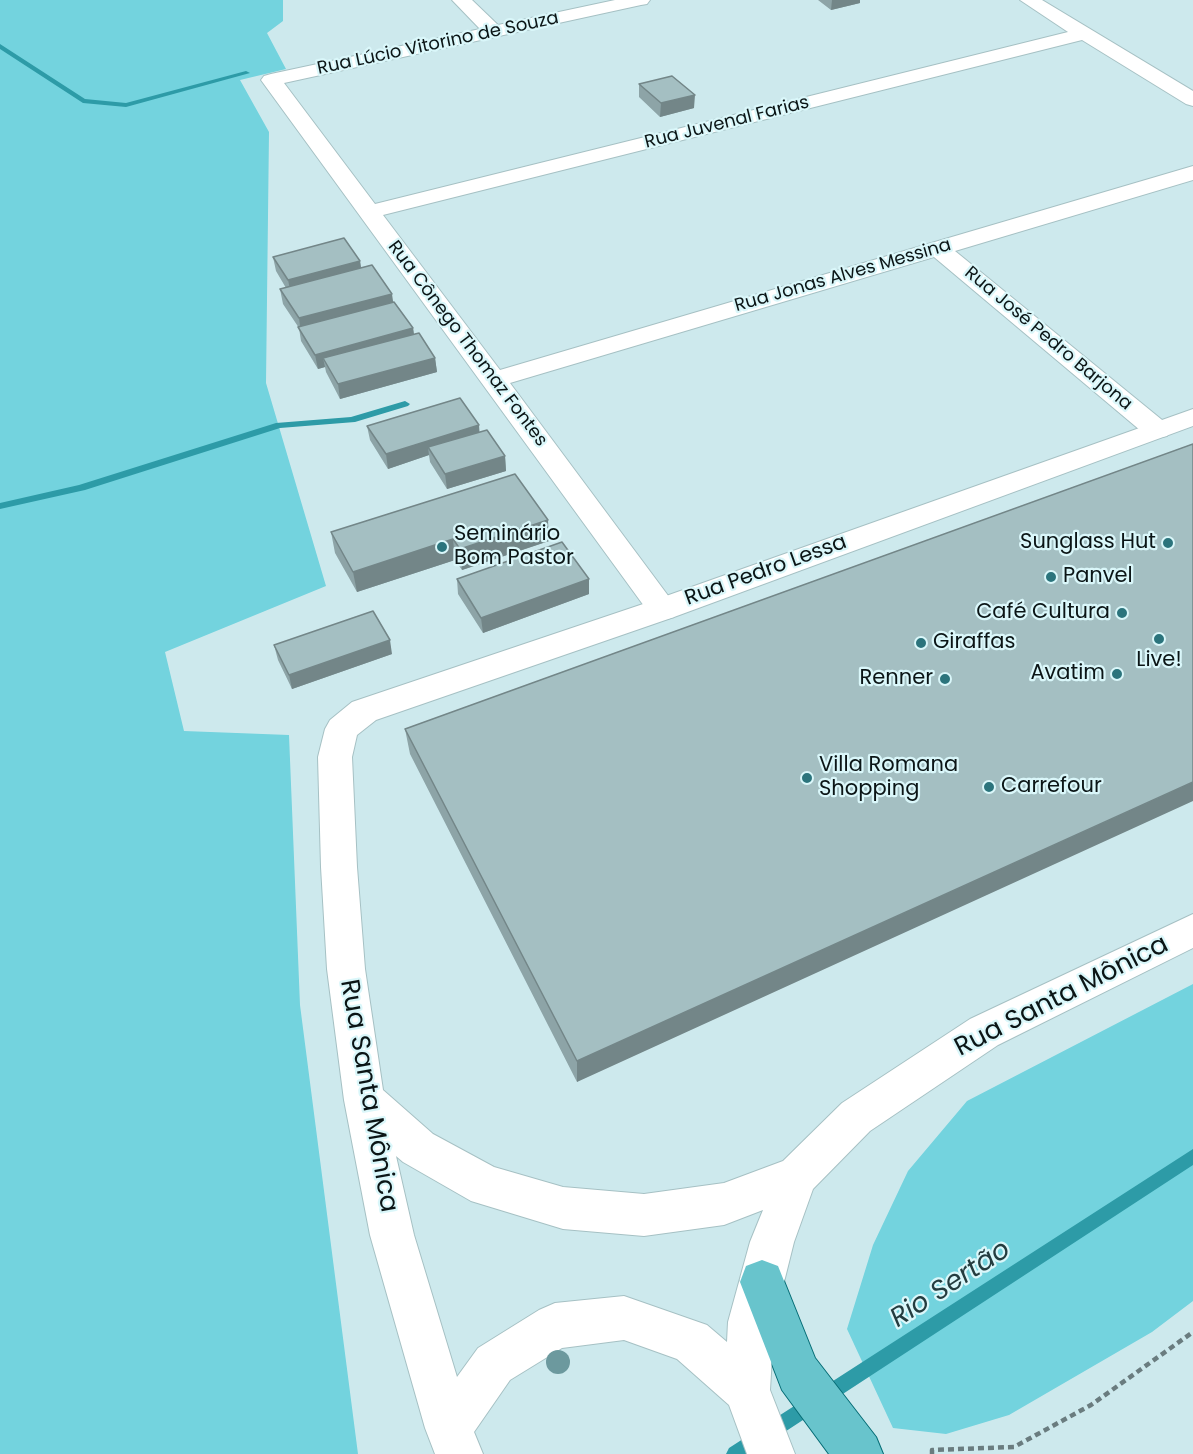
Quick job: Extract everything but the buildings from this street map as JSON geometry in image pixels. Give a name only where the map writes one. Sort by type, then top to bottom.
[{"type":"main road","points":[[762,1282],[798,1374],[859,1454]]},
{"type":"street","points":[[461,0],[494,32]]},
{"type":"street","name":"Rua Lúcio Vitorino de Souza","points":[[271,80],[640,0]]},
{"type":"street","points":[[1029,0],[1193,100]]},
{"type":"street","name":"Rua Juvenal Farias","points":[[369,212],[1084,34]]},
{"type":"street","name":"Rua Cônego Thomaz Fontes","points":[[271,80],[663,609]]},
{"type":"street","name":"Rua Jonas Alves Messina","points":[[493,380],[938,248],[1190,177]]},
{"type":"street","name":"Rua José Pedro Barjona","points":[[938,248],[1158,430]]},
{"type":"street","name":"Rua Pedro Lessa","points":[[342,729],[364,711],[663,609],[1193,417]]},
{"type":"street","name":"Rua Santa Mônica","points":[[342,729],[335,757],[339,867],[346,969],[364,1100],[393,1235],[454,1441]]},
{"type":"street","name":"Rua Santa Mônica","points":[[747,1390],[752,1322],[772,1242],[797,1176],[820,1151],[856,1117],[984,1032],[1193,930]]},
{"type":"street","points":[[364,1100],[418,1148],[486,1186],[563,1208],[644,1215],[724,1204],[797,1176]]},
{"type":"street","points":[[454,1441],[494,1364],[555,1326],[624,1318],[691,1341],[747,1390],[771,1454]]},
{"type":"path","points":[[932,1454],[932,1450],[1014,1447],[1091,1406],[1193,1332]]},
{"type":"shaded area","points":[[0,0],[283,0],[283,21],[267,33],[286,69],[240,80],[269,132],[266,383],[326,586],[165,652],[184,731],[289,735],[300,1005],[358,1454],[0,1454]]},
{"type":"shaded area","points":[[1193,984],[1193,1301],[1152,1332],[1009,1415],[946,1434],[893,1428],[847,1329],[873,1245],[908,1171],[967,1101]]},
{"type":"waterway","points":[[0,46],[83,101],[126,105],[246,73]]},
{"type":"waterway","points":[[0,506],[81,488],[279,425],[352,420],[405,404]]},
{"type":"waterway","name":"Rio Sertão","points":[[735,1454],[1193,1156]]},
{"type":"place","name":"Sunglass Hut","points":[[1168,543]]},
{"type":"place","name":"Seminário Bom Pastor","points":[[442,547]]},
{"type":"place","name":"Panvel","points":[[1051,577]]},
{"type":"place","name":"Café Cultura","points":[[1122,613]]},
{"type":"place","name":"Live!","points":[[1159,639]]},
{"type":"place","name":"Giraffas","points":[[921,643]]},
{"type":"place","name":"Avatim","points":[[1117,674]]},
{"type":"place","name":"Renner","points":[[945,679]]},
{"type":"place","name":"Villa Romana Shopping","points":[[807,778]]},
{"type":"place","name":"Carrefour","points":[[989,787]]}]
